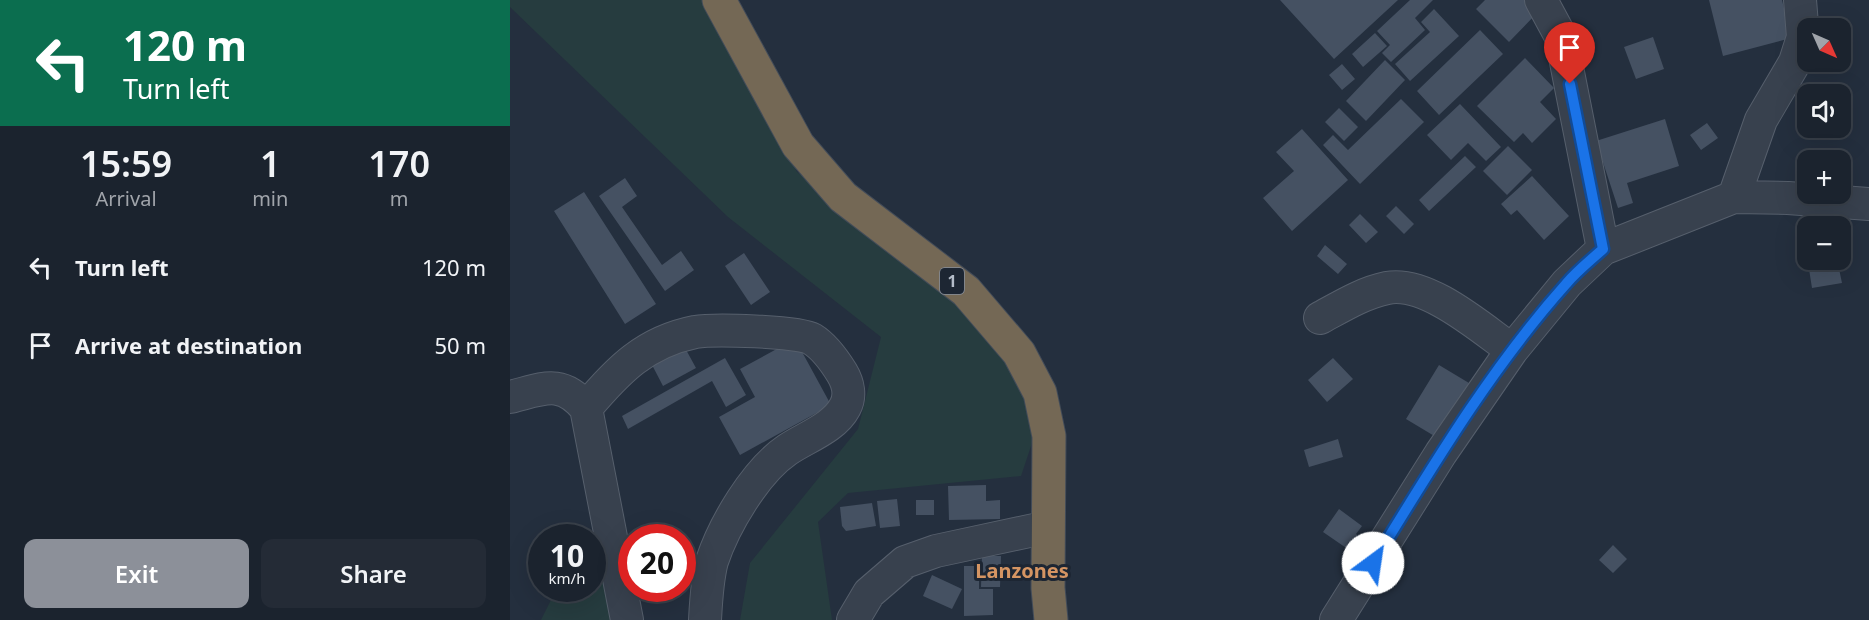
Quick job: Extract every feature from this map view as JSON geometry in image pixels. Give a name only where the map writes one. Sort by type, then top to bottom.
[{"type":"highway","name":"1","points":[[719,0],[798,145],[843,197],[966,291],[1019,353],[1040,393],[1048,436],[1051,620]]},
{"type":"street","points":[[1541,0],[1561,37],[1603,249]]},
{"type":"street","points":[[1734,197],[1761,120],[1795,62],[1803,37],[1800,0]]},
{"type":"street","points":[[1336,620],[1441,453],[1512,350],[1567,283],[1603,249],[1734,197],[1869,204]]},
{"type":"street","points":[[1320,318],[1354,299],[1389,288],[1417,290],[1445,303],[1512,350]]},
{"type":"street","points":[[586,408],[621,369],[639,354],[682,335],[703,331],[780,333],[811,338],[835,362],[846,379],[849,395],[845,407],[838,416],[825,427],[785,451],[765,470],[739,506],[712,562],[705,620]]},
{"type":"street","points":[[510,397],[546,388],[561,388],[576,395],[586,408],[627,620]]},
{"type":"street","points":[[853,620],[869,592],[904,562],[936,551],[1048,526]]},
{"type":"green space","points":[[510,0],[705,0],[797,172],[928,266],[1020,380],[1037,428],[1021,476],[848,493],[818,522],[832,620],[740,620],[750,563],[858,429],[881,337],[728,217],[510,7]]},
{"type":"green space","points":[[606,549],[622,620],[541,620],[550,602],[606,602]]},
{"type":"building","points":[[1280,0],[1398,0],[1334,59]]},
{"type":"building","points":[[1410,0],[1433,0],[1415,18],[1425,30],[1391,62],[1382,53],[1390,45],[1377,31]]},
{"type":"building","points":[[1485,0],[1524,0],[1537,13],[1509,42],[1476,9]]},
{"type":"building","points":[[1709,0],[1782,0],[1791,38],[1723,56]]},
{"type":"building","points":[[1434,9],[1459,36],[1410,81],[1395,64],[1430,32],[1421,22]]},
{"type":"building","points":[[1480,30],[1503,54],[1439,115],[1417,91]]},
{"type":"building","points":[[1375,33],[1387,46],[1363,67],[1352,54]]},
{"type":"building","points":[[1653,37],[1664,69],[1636,79],[1624,47]]},
{"type":"building","points":[[1525,58],[1554,88],[1540,102],[1556,119],[1532,143],[1523,133],[1514,142],[1477,106]]},
{"type":"building","points":[[1385,60],[1405,80],[1366,121],[1346,101]]},
{"type":"building","points":[[1342,64],[1355,79],[1342,90],[1329,75]]},
{"type":"building","points":[[1401,99],[1424,122],[1360,184],[1323,145],[1333,135],[1348,150]]},
{"type":"building","points":[[1460,104],[1501,147],[1486,161],[1468,143],[1451,160],[1427,135]]},
{"type":"building","points":[[1339,108],[1358,127],[1344,141],[1325,122]]},
{"type":"building","points":[[1665,119],[1679,166],[1627,183],[1633,203],[1618,208],[1596,141]]},
{"type":"building","points":[[1707,123],[1718,138],[1701,150],[1690,135]]},
{"type":"building","points":[[1302,129],[1348,180],[1292,231],[1263,198],[1294,171],[1276,152]]},
{"type":"building","points":[[1508,146],[1532,170],[1507,195],[1483,171]]},
{"type":"building","points":[[1465,156],[1476,167],[1429,211],[1419,200]]},
{"type":"building","points":[[1532,176],[1569,216],[1544,240],[1517,210],[1511,215],[1501,204]]},
{"type":"building","points":[[625,178],[637,196],[622,207],[662,265],[681,251],[694,270],[665,291],[599,196]]},
{"type":"building","points":[[584,192],[656,304],[625,324],[554,211]]},
{"type":"building","points":[[1396,206],[1414,224],[1404,234],[1386,216]]},
{"type":"building","points":[[1360,214],[1378,232],[1366,243],[1349,225]]},
{"type":"building","points":[[1325,245],[1347,264],[1338,274],[1317,256]]},
{"type":"building","points":[[744,253],[770,292],[751,305],[725,266]]},
{"type":"building","points":[[1809,270],[1839,270],[1842,283],[1812,288]]},
{"type":"building","points":[[795,339],[831,405],[740,455],[719,417],[755,397],[740,369]]},
{"type":"building","points":[[684,346],[696,368],[663,386],[651,363]]},
{"type":"building","points":[[725,358],[746,395],[726,407],[712,381],[628,429],[622,416]]},
{"type":"building","points":[[1333,358],[1353,379],[1327,402],[1308,380]]},
{"type":"building","points":[[1439,365],[1469,383],[1436,437],[1406,419]]},
{"type":"building","points":[[1338,439],[1343,457],[1309,467],[1304,450]]},
{"type":"building","points":[[986,485],[986,501],[1000,500],[1000,519],[949,520],[948,486]]},
{"type":"building","points":[[897,499],[900,526],[880,528],[877,501]]},
{"type":"building","points":[[916,500],[934,500],[934,515],[916,515]]},
{"type":"building","points":[[872,503],[876,526],[846,531],[842,526],[840,507]]},
{"type":"building","points":[[1339,509],[1362,526],[1356,534],[1364,540],[1355,554],[1323,532]]},
{"type":"building","points":[[1613,545],[1627,559],[1613,573],[1599,560]]},
{"type":"building","points":[[982,556],[1001,556],[1000,587],[981,587]]},
{"type":"building","points":[[964,566],[979,566],[979,589],[993,589],[993,615],[964,616]]},
{"type":"building","points":[[932,575],[962,589],[952,609],[923,596]]},
{"type":"district","name":"Lanzones","points":[[1022,571]]},
{"type":"route","points":[[1373,563],[1441,453],[1512,350],[1567,283],[1603,249],[1570,84]]}]
